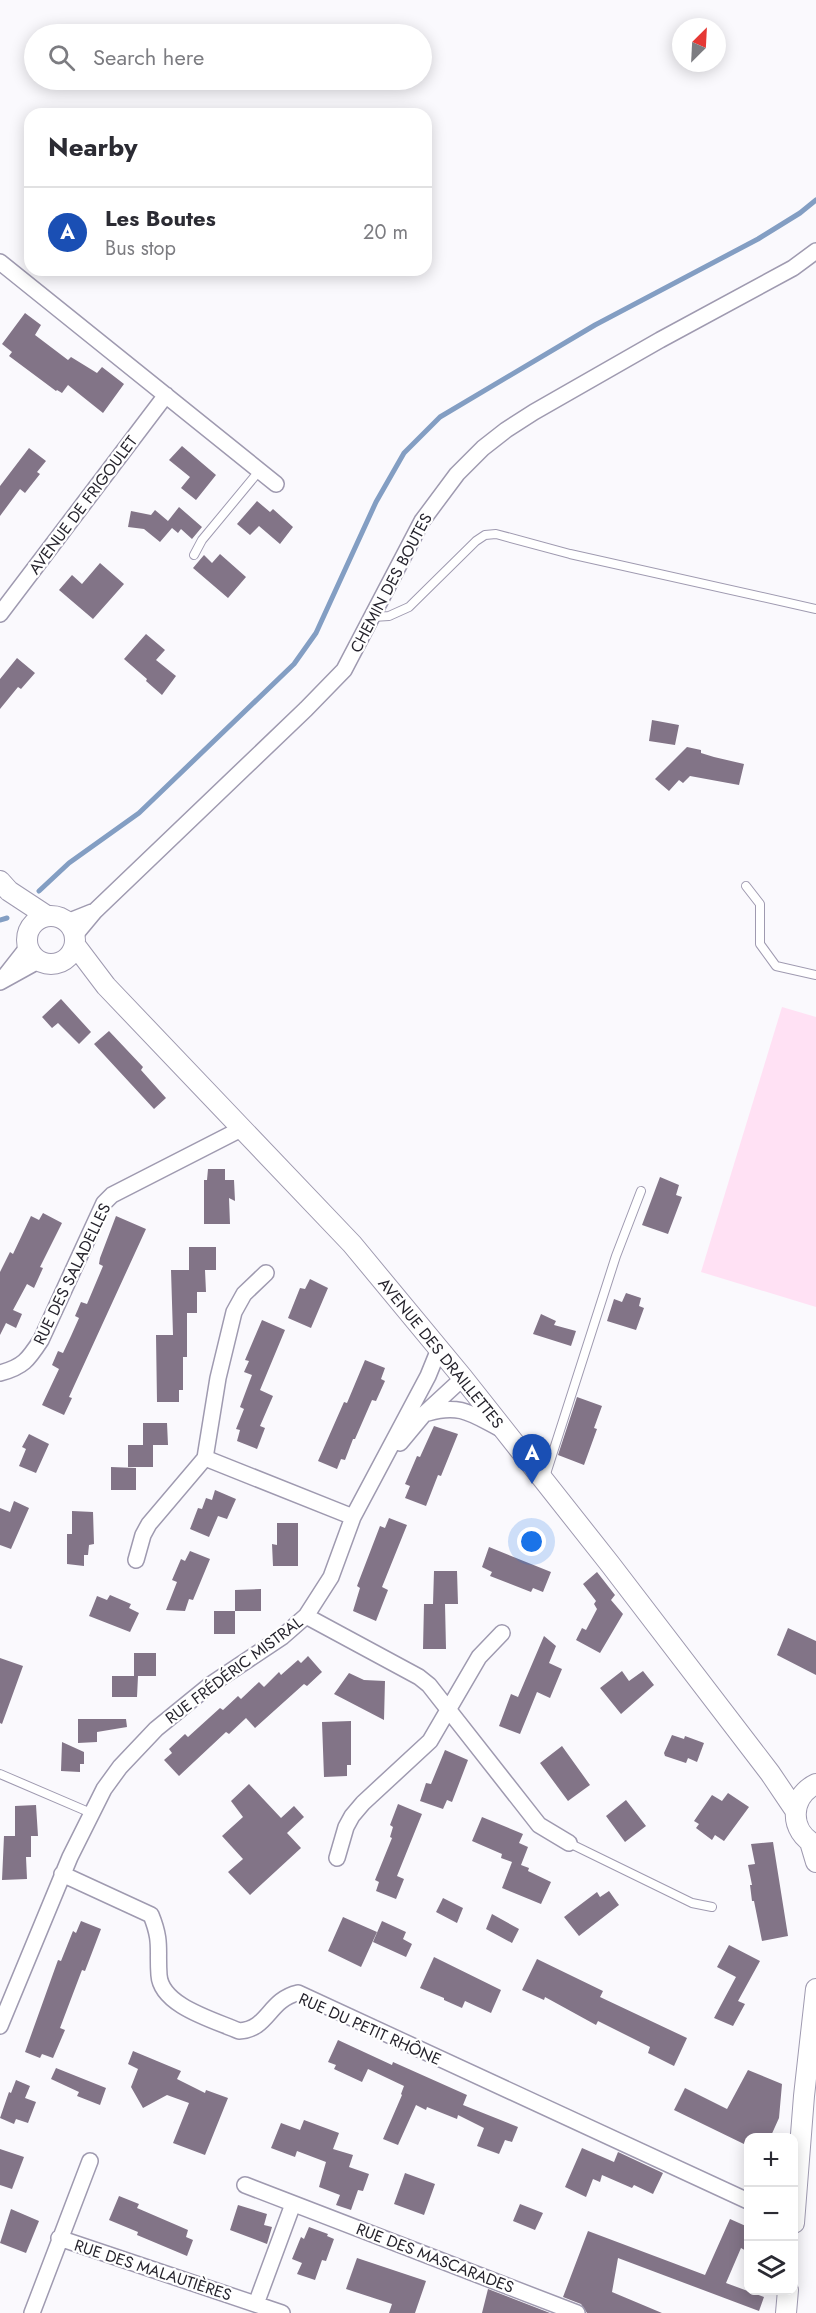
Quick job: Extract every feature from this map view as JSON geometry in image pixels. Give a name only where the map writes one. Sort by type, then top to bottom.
[{"type":"street","name":"CHEMIN DES BOUTES","points":[[72,934],[344,670],[422,521],[457,474],[483,448],[534,412],[793,268],[816,251]]},
{"type":"street","points":[[0,262],[276,484]]},
{"type":"street","name":"AVENUE DE FRIGOULET","points":[[0,614],[166,395]]},
{"type":"street","points":[[5,886],[47,916]]},
{"type":"street","points":[[5,886],[29,928]]},
{"type":"street","points":[[47,916],[61,918],[72,934],[73,951],[63,961],[51,964],[33,955],[26,941],[29,928],[40,918],[47,916]]},
{"type":"street","name":"AVENUE DES DRAILLETTES","points":[[72,934],[106,986],[351,1244],[463,1378],[617,1573],[770,1773],[795,1810],[798,1828],[813,1843],[816,1862]]},
{"type":"street","points":[[1,982],[33,955]]},
{"type":"street","name":"AVENUE DES DRAILLETTES","points":[[63,961],[106,986]]},
{"type":"street","name":"RUE DES SALADELLES","points":[[0,1372],[17,1369],[30,1358],[41,1340],[104,1203],[112,1194],[243,1128]]},
{"type":"street","points":[[136,1560],[143,1535],[149,1524],[205,1458],[218,1378],[234,1312],[244,1294],[266,1273]]},
{"type":"street","name":"RUE FRÉDÉRIC MISTRAL","points":[[0,2026],[62,1874],[104,1789],[120,1767],[156,1729],[210,1685],[282,1638],[306,1616],[332,1577],[353,1517],[428,1376],[439,1349]]},
{"type":"street","name":"RUE FRÉDÉRIC MISTRAL","points":[[379,1468],[425,1413],[463,1378]]},
{"type":"street","points":[[425,1413],[443,1408],[461,1409],[502,1430]]},
{"type":"street","points":[[205,1458],[353,1517]]},
{"type":"street","points":[[306,1616],[429,1685],[539,1825],[569,1843]]},
{"type":"street","points":[[337,1858],[346,1827],[352,1816],[430,1741],[479,1657],[502,1633]]},
{"type":"street","points":[[770,1773],[812,1786],[798,1802],[795,1810]]},
{"type":"street","name":"RUE DU PETIT RHÔNE","points":[[62,1874],[151,1915],[158,1933],[161,1988],[172,2001],[239,2031],[250,2030],[285,1996],[298,1993],[744,2199]]},
{"type":"street","points":[[797,2187],[816,1989]]},
{"type":"street","points":[[32,2313],[90,2161]]},
{"type":"street","name":"RUE DES MASCARADES","points":[[245,2185],[577,2313]]},
{"type":"street","points":[[256,2304],[293,2204]]},
{"type":"street","name":"RUE DES MALAUTIÈRES","points":[[59,2238],[282,2313]]},
{"type":"street","points":[[786,2313],[788,2295]]},
{"type":"lane","points":[[194,555],[202,540],[260,470]]},
{"type":"lane","points":[[372,617],[389,616],[409,607],[476,541],[496,534],[570,554],[816,609]]},
{"type":"lane","points":[[746,886],[760,904],[760,944],[776,966],[816,975]]},
{"type":"lane","points":[[543,1481],[616,1256],[641,1191]]},
{"type":"lane","points":[[0,1774],[91,1813]]},
{"type":"lane","points":[[569,1843],[692,1903],[712,1907]]},
{"type":"shaded area","points":[[782,1007],[816,1017],[816,1307],[701,1272]]},
{"type":"building","points":[[25,313],[41,325],[35,335],[68,360],[71,357],[97,373],[102,367],[124,384],[103,413],[68,385],[62,393],[56,391],[9,356],[12,352],[2,344]]},
{"type":"building","points":[[182,446],[216,475],[196,500],[181,488],[190,477],[169,460]]},
{"type":"building","points":[[29,448],[46,461],[37,472],[40,474],[25,493],[20,489],[0,516],[0,486]]},
{"type":"building","points":[[257,501],[270,512],[273,509],[293,527],[280,544],[259,526],[250,535],[237,524]]},
{"type":"building","points":[[179,507],[202,527],[192,539],[181,529],[178,533],[172,528],[160,542],[144,529],[128,527],[131,511],[151,515],[155,510],[168,521]]},
{"type":"building","points":[[220,554],[246,577],[228,598],[193,568],[204,555],[212,563]]},
{"type":"building","points":[[100,563],[124,584],[93,619],[59,590],[72,575],[82,584]]},
{"type":"building","points":[[146,634],[165,650],[156,660],[176,676],[162,695],[124,659]]},
{"type":"building","points":[[17,658],[35,673],[21,689],[18,687],[0,709],[0,679]]},
{"type":"building","points":[[652,720],[679,725],[675,745],[649,741]]},
{"type":"building","points":[[687,747],[701,750],[701,753],[714,757],[744,764],[739,785],[690,776],[683,783],[679,780],[669,791],[655,779]]},
{"type":"building","points":[[61,999],[91,1032],[79,1044],[58,1023],[52,1028],[42,1017]]},
{"type":"building","points":[[109,1031],[143,1067],[141,1070],[166,1098],[154,1109],[94,1044]]},
{"type":"building","points":[[208,1169],[225,1169],[225,1180],[234,1180],[235,1201],[229,1198],[230,1224],[204,1224],[204,1180],[207,1180]]},
{"type":"building","points":[[660,1177],[679,1185],[676,1195],[682,1197],[668,1234],[642,1225]]},
{"type":"building","points":[[43,1213],[62,1223],[40,1267],[43,1268],[34,1288],[27,1284],[13,1310],[22,1314],[16,1328],[6,1323],[0,1335],[0,1272],[10,1252],[13,1254],[31,1216],[39,1220]]},
{"type":"building","points":[[116,1216],[146,1229],[69,1397],[72,1398],[64,1415],[42,1405],[59,1369],[52,1365],[58,1351],[63,1353],[71,1336],[79,1318],[75,1316],[81,1302],[87,1304],[103,1266],[99,1264],[100,1258]]},
{"type":"building","points":[[189,1247],[216,1247],[216,1270],[205,1270],[206,1292],[197,1292],[197,1313],[187,1313],[187,1357],[183,1357],[183,1390],[179,1390],[179,1402],[157,1402],[156,1335],[173,1335],[171,1270],[189,1270]]},
{"type":"building","points":[[310,1279],[328,1288],[311,1328],[288,1318],[300,1288],[305,1289]]},
{"type":"building","points":[[626,1293],[641,1298],[639,1306],[644,1308],[636,1330],[607,1321],[614,1299],[622,1302]]},
{"type":"building","points":[[541,1314],[556,1321],[554,1325],[576,1331],[571,1346],[533,1334]]},
{"type":"building","points":[[262,1320],[285,1330],[260,1390],[273,1396],[260,1426],[265,1428],[257,1449],[237,1441],[240,1430],[236,1429],[244,1409],[240,1407],[252,1375],[244,1372],[249,1361],[245,1360]]},
{"type":"building","points":[[365,1360],[385,1368],[381,1379],[385,1381],[376,1401],[372,1400],[345,1460],[341,1459],[337,1469],[318,1461],[344,1402],[347,1403]]},
{"type":"building","points":[[577,1397],[602,1406],[594,1428],[597,1429],[584,1465],[558,1455]]},
{"type":"building","points":[[143,1423],[167,1423],[168,1445],[153,1445],[153,1467],[128,1467],[128,1445],[143,1445]]},
{"type":"building","points":[[434,1426],[458,1434],[426,1506],[405,1498],[410,1486],[405,1484]]},
{"type":"building","points":[[29,1434],[49,1444],[36,1473],[19,1466],[26,1449],[22,1447]]},
{"type":"building","points":[[111,1467],[136,1468],[136,1490],[111,1490]]},
{"type":"building","points":[[215,1490],[236,1499],[227,1519],[218,1516],[209,1537],[190,1529],[198,1508],[202,1509],[206,1498],[212,1500]]},
{"type":"building","points":[[14,1501],[29,1508],[11,1549],[0,1545],[0,1508],[10,1512]]},
{"type":"building","points":[[72,1511],[93,1512],[94,1544],[89,1545],[88,1555],[84,1555],[84,1566],[67,1564],[67,1534],[72,1534]]},
{"type":"building","points":[[389,1518],[407,1525],[382,1587],[388,1590],[376,1621],[353,1611],[360,1588],[357,1586],[380,1526],[385,1528]]},
{"type":"building","points":[[277,1523],[298,1523],[298,1566],[273,1566],[272,1544],[277,1545]]},
{"type":"building","points":[[489,1547],[551,1572],[543,1592],[533,1588],[531,1592],[490,1576],[492,1572],[482,1567]]},
{"type":"building","points":[[190,1551],[210,1559],[193,1600],[189,1599],[185,1611],[166,1610],[177,1582],[172,1580],[181,1559],[185,1561]]},
{"type":"building","points":[[434,1571],[457,1571],[458,1604],[433,1604]]},
{"type":"building","points":[[597,1572],[615,1595],[611,1600],[623,1614],[600,1653],[576,1640],[582,1628],[586,1630],[597,1609],[594,1604],[596,1601],[583,1584]]},
{"type":"building","points":[[261,1589],[261,1611],[235,1611],[235,1590]]},
{"type":"building","points":[[110,1595],[131,1604],[129,1608],[139,1613],[130,1632],[89,1616],[97,1596],[107,1600]]},
{"type":"building","points":[[424,1604],[445,1604],[446,1649],[423,1649]]},
{"type":"building","points":[[214,1611],[235,1611],[235,1634],[214,1634]]},
{"type":"building","points":[[788,1628],[816,1641],[816,1675],[777,1655]]},
{"type":"building","points":[[544,1636],[556,1646],[549,1663],[562,1669],[550,1698],[537,1692],[520,1734],[499,1726],[511,1694],[518,1697]]},
{"type":"building","points":[[134,1653],[156,1653],[156,1676],[138,1676],[137,1697],[112,1697],[112,1676],[134,1676]]},
{"type":"building","points":[[308,1656],[322,1672],[307,1686],[304,1684],[255,1728],[246,1718],[229,1734],[226,1732],[179,1776],[164,1760],[172,1753],[169,1749],[185,1734],[188,1737],[220,1708],[223,1710],[238,1696],[241,1699],[259,1682],[264,1687],[279,1672],[281,1675],[298,1660],[301,1663]]},
{"type":"building","points":[[0,1658],[23,1666],[2,1724],[0,1723]]},
{"type":"building","points":[[622,1671],[629,1681],[643,1671],[654,1685],[621,1714],[600,1688]]},
{"type":"building","points":[[349,1673],[364,1680],[385,1681],[384,1720],[334,1694]]},
{"type":"building","points":[[78,1719],[126,1719],[127,1727],[97,1732],[97,1742],[78,1743]]},
{"type":"building","points":[[351,1721],[351,1765],[347,1765],[347,1776],[324,1777],[322,1722]]},
{"type":"building","points":[[672,1735],[684,1739],[685,1736],[704,1743],[697,1762],[688,1758],[686,1763],[665,1756],[664,1753]]},
{"type":"building","points":[[62,1742],[84,1752],[84,1764],[80,1764],[80,1772],[61,1771]]},
{"type":"building","points":[[562,1746],[590,1785],[568,1801],[540,1763]]},
{"type":"building","points":[[445,1750],[468,1760],[452,1802],[447,1800],[443,1809],[420,1801],[426,1783],[431,1784]]},
{"type":"building","points":[[249,1784],[281,1818],[294,1806],[304,1817],[287,1833],[301,1848],[250,1895],[228,1872],[243,1859],[222,1836],[243,1817],[231,1801]]},
{"type":"building","points":[[728,1793],[749,1807],[724,1841],[715,1835],[712,1840],[696,1828],[699,1824],[694,1821],[712,1795],[722,1801]]},
{"type":"building","points":[[626,1800],[646,1826],[625,1842],[606,1816]]},
{"type":"building","points":[[398,1804],[422,1814],[397,1876],[404,1879],[396,1899],[376,1891],[379,1882],[375,1880],[392,1838],[390,1837],[393,1827],[390,1825]]},
{"type":"building","points":[[36,1805],[38,1836],[31,1836],[31,1857],[26,1857],[27,1879],[2,1880],[4,1836],[15,1836],[15,1806]]},
{"type":"building","points":[[482,1817],[523,1834],[519,1843],[528,1847],[521,1865],[551,1882],[541,1904],[502,1888],[512,1862],[501,1858],[502,1854],[472,1841]]},
{"type":"building","points":[[773,1842],[788,1936],[762,1941],[754,1901],[752,1901],[748,1865],[755,1864],[751,1844]]},
{"type":"building","points":[[609,1891],[619,1905],[579,1936],[564,1917],[597,1892],[600,1897]]},
{"type":"building","points":[[443,1898],[463,1908],[457,1923],[436,1912]]},
{"type":"building","points":[[492,1914],[519,1929],[512,1943],[486,1929]]},
{"type":"building","points":[[343,1917],[377,1932],[361,1967],[328,1951]]},
{"type":"building","points":[[81,1921],[101,1929],[85,1971],[82,1970],[60,2028],[65,2030],[53,2058],[42,2054],[40,2058],[25,2052],[58,1960],[61,1961],[73,1931],[76,1933]]},
{"type":"building","points":[[382,1921],[406,1932],[403,1939],[412,1944],[406,1957],[373,1942]]},
{"type":"building","points":[[729,1945],[760,1961],[738,2001],[745,2004],[733,2026],[714,2018],[736,1977],[717,1967]]},
{"type":"building","points":[[434,1957],[501,1990],[491,2013],[465,2001],[462,2008],[420,1988]]},
{"type":"building","points":[[537,1959],[603,1991],[600,1997],[687,2038],[674,2066],[648,2053],[650,2047],[598,2021],[596,2025],[545,1997],[544,2000],[522,1990]]},
{"type":"building","points":[[338,2040],[392,2065],[393,2062],[467,2095],[463,2105],[518,2127],[512,2142],[505,2140],[499,2154],[477,2146],[484,2128],[458,2115],[457,2119],[416,2105],[398,2145],[383,2139],[404,2086],[368,2069],[362,2082],[334,2069],[336,2065],[328,2062]]},
{"type":"building","points":[[133,2051],[181,2071],[177,2079],[205,2093],[206,2090],[228,2098],[205,2155],[173,2143],[189,2103],[167,2095],[143,2108],[131,2087],[138,2069],[128,2064]]},
{"type":"building","points":[[56,2068],[106,2088],[100,2105],[77,2096],[79,2092],[51,2079]]},
{"type":"building","points":[[748,2070],[782,2084],[779,2118],[772,2133],[744,2133],[744,2144],[674,2110],[685,2088],[727,2109]]},
{"type":"building","points":[[16,2080],[30,2086],[25,2098],[36,2102],[28,2123],[16,2119],[14,2124],[0,2118]]},
{"type":"building","points":[[304,2120],[339,2133],[333,2149],[353,2155],[349,2167],[369,2174],[363,2191],[358,2190],[351,2210],[336,2205],[340,2195],[319,2187],[326,2162],[297,2151],[295,2157],[271,2148],[281,2123],[300,2130]]},
{"type":"building","points":[[582,2148],[614,2162],[618,2152],[663,2173],[653,2194],[634,2185],[632,2188],[602,2175],[600,2182],[593,2179],[586,2197],[565,2187]]},
{"type":"building","points":[[0,2149],[24,2157],[12,2189],[0,2185]]},
{"type":"building","points":[[405,2173],[435,2184],[424,2215],[394,2204]]},
{"type":"building","points":[[119,2196],[139,2204],[137,2208],[188,2230],[186,2237],[193,2240],[187,2256],[137,2235],[138,2232],[109,2220]]},
{"type":"building","points":[[520,2204],[543,2213],[535,2230],[513,2221]]},
{"type":"building","points":[[238,2205],[267,2214],[264,2225],[272,2227],[267,2244],[230,2230]]},
{"type":"building","points":[[11,2209],[39,2221],[26,2253],[0,2243]]},
{"type":"building","points":[[730,2219],[744,2225],[744,2250],[741,2248],[726,2283],[744,2290],[744,2295],[764,2297],[759,2311],[618,2258],[612,2292],[662,2313],[587,2313],[581,2304],[563,2297],[588,2231],[705,2275]]},
{"type":"building","points":[[309,2227],[328,2234],[327,2236],[334,2239],[326,2261],[322,2260],[315,2280],[297,2274],[302,2263],[292,2259],[301,2237],[304,2239]]},
{"type":"building","points":[[357,2258],[426,2281],[415,2313],[389,2313],[392,2304],[346,2289]]},
{"type":"building","points":[[488,2289],[550,2313],[482,2313]]},
{"type":"waterway","points":[[39,891],[69,863],[139,813],[294,664],[316,633],[376,502],[404,453],[440,417],[595,325],[758,239],[800,213],[816,200]]},
{"type":"waterway","points":[[0,920],[7,918]]},
{"type":"place","name":"Les Boutes","points":[[532,1484]]}]
